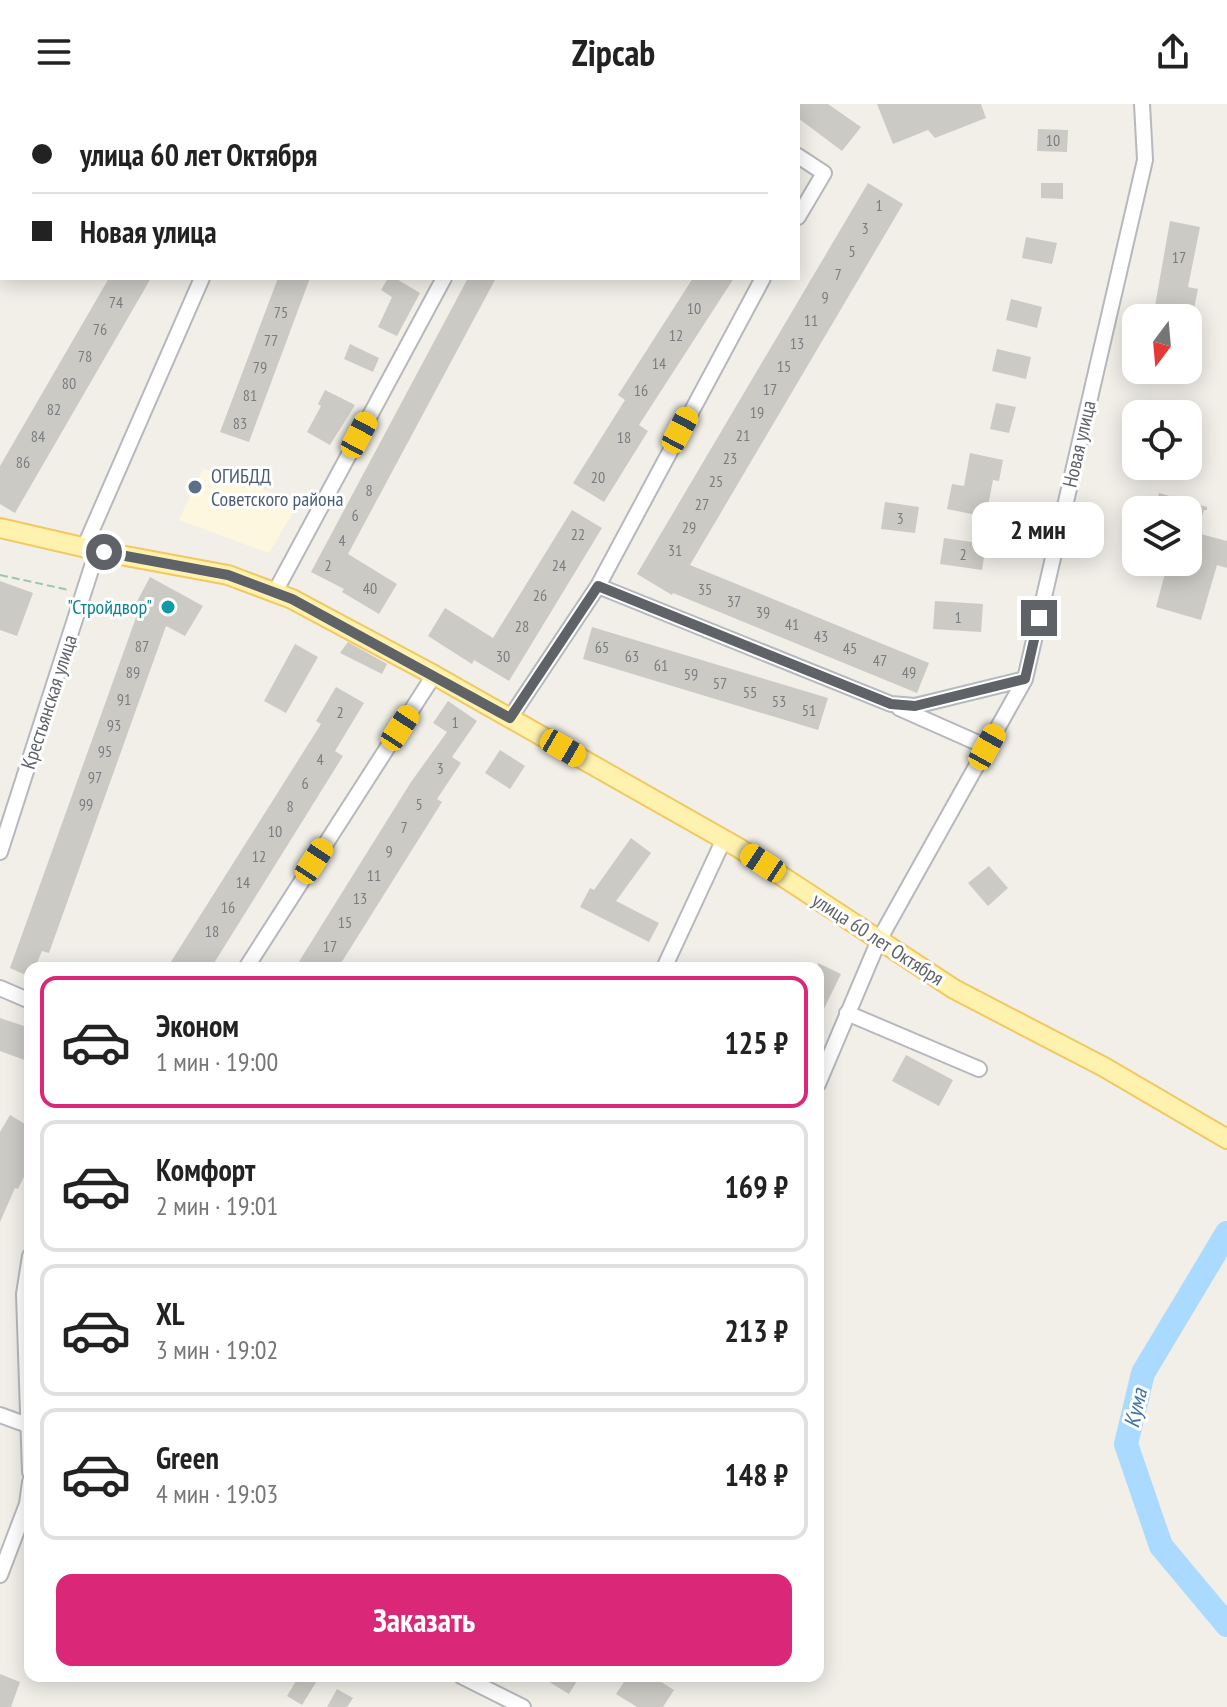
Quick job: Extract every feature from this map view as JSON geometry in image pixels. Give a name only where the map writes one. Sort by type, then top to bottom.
[{"type":"main road","name":"улица 60 лет Октября","points":[[0,528],[228,575],[292,599],[434,675],[724,839],[954,989],[1104,1067],[1227,1139]]},
{"type":"street","name":"Новая улица","points":[[824,1069],[879,940],[1025,679],[1145,160],[1142,104]]},
{"type":"street","points":[[800,157],[824,173],[800,214]]},
{"type":"street","name":"Крестьянская улица","points":[[0,852],[85,594],[91,549],[201,280]]},
{"type":"street","points":[[275,592],[443,280]]},
{"type":"street","points":[[510,718],[598,586],[762,280]]},
{"type":"street","points":[[598,586],[891,704],[987,747]]},
{"type":"street","points":[[250,962],[434,675]]},
{"type":"street","points":[[891,704],[915,706],[1025,679]]},
{"type":"street","points":[[667,962],[724,839]]},
{"type":"street","points":[[0,988],[24,998]]},
{"type":"street","points":[[847,1013],[979,1069]]},
{"type":"street","points":[[0,1415],[24,1424]]},
{"type":"street","points":[[0,1575],[24,1512]]},
{"type":"street","points":[[473,1682],[523,1707]]},
{"type":"path","points":[[0,575],[85,594]]},
{"type":"shaded area","points":[[203,469],[252,483],[296,507],[269,553],[179,520]]},
{"type":"building","points":[[800,104],[828,104],[861,127],[842,151],[800,120]]},
{"type":"building","points":[[877,104],[981,104],[986,118],[935,138],[928,130],[893,144]]},
{"type":"building","points":[[1038,129],[1068,130],[1067,152],[1037,151]]},
{"type":"building","points":[[868,183],[903,204],[690,565],[929,663],[917,693],[672,595],[637,574]]},
{"type":"building","points":[[1041,183],[1063,183],[1063,199],[1041,198]]},
{"type":"building","points":[[1170,221],[1200,227],[1188,287],[1198,289],[1195,304],[1155,304]]},
{"type":"building","points":[[1026,237],[1057,243],[1052,264],[1022,258]]},
{"type":"building","points":[[108,280],[150,280],[15,513],[0,504],[0,466]]},
{"type":"building","points":[[277,280],[309,280],[249,442],[220,432]]},
{"type":"building","points":[[387,280],[398,280],[420,293],[397,336],[378,327],[392,297],[381,290]]},
{"type":"building","points":[[467,280],[495,280],[348,554],[397,584],[379,614],[342,592],[344,589],[311,572]]},
{"type":"building","points":[[692,280],[733,280],[639,425],[648,431],[604,502],[573,483],[625,400],[618,395]]},
{"type":"building","points":[[1011,299],[1042,307],[1037,328],[1006,320]]},
{"type":"building","points":[[350,344],[379,358],[373,372],[344,359]]},
{"type":"building","points":[[997,349],[1031,357],[1026,379],[992,371]]},
{"type":"building","points":[[325,390],[355,405],[330,445],[307,432],[321,406],[318,404]]},
{"type":"building","points":[[996,403],[1016,407],[1009,433],[990,429]]},
{"type":"building","points":[[970,453],[1003,460],[999,481],[993,480],[986,517],[947,509],[952,484],[964,486]]},
{"type":"building","points":[[885,502],[919,507],[915,533],[881,529]]},
{"type":"building","points":[[572,510],[602,528],[509,681],[474,660],[472,664],[428,636],[445,608],[493,638]]},
{"type":"building","points":[[1202,534],[1227,541],[1227,568],[1217,565],[1201,620],[1156,607],[1164,576],[1202,576]]},
{"type":"building","points":[[944,538],[986,544],[982,570],[940,564]]},
{"type":"building","points":[[150,577],[203,606],[185,636],[166,626],[49,953],[42,951],[37,962],[24,962],[24,974],[10,968],[138,612],[133,609]]},
{"type":"building","points":[[0,581],[33,593],[17,636],[0,630]]},
{"type":"building","points":[[935,601],[983,604],[981,632],[933,629]]},
{"type":"building","points":[[592,627],[828,698],[818,730],[583,659]]},
{"type":"building","points":[[348,642],[387,664],[382,674],[340,653]]},
{"type":"building","points":[[295,644],[318,657],[286,713],[264,701]]},
{"type":"building","points":[[336,687],[364,703],[335,751],[343,756],[215,962],[171,962],[321,724],[316,721]]},
{"type":"building","points":[[448,701],[477,721],[452,757],[461,763],[437,799],[442,802],[342,962],[299,962],[411,782],[447,732],[433,723]]},
{"type":"building","points":[[500,750],[525,766],[510,789],[485,773]]},
{"type":"building","points":[[631,838],[651,853],[616,901],[659,923],[649,942],[580,907],[590,888],[594,890]]},
{"type":"building","points":[[989,866],[1008,888],[988,906],[968,883]]},
{"type":"building","points":[[824,966],[841,974],[824,1009]]},
{"type":"building","points":[[0,1018],[24,1026],[24,1060],[0,1051]]},
{"type":"building","points":[[906,1055],[953,1080],[939,1106],[892,1081]]},
{"type":"building","points":[[10,1115],[24,1123],[24,1176],[18,1189],[15,1188],[0,1222],[0,1132]]},
{"type":"building","points":[[0,1674],[20,1682],[11,1707],[0,1707]]},
{"type":"building","points":[[295,1682],[316,1682],[302,1705],[287,1696]]},
{"type":"building","points":[[549,1682],[576,1682],[569,1694]]},
{"type":"building","points":[[624,1682],[661,1682],[674,1690],[663,1707],[637,1707],[616,1694]]},
{"type":"building","points":[[337,1689],[353,1698],[347,1707],[327,1707]]},
{"type":"waterway","name":"Кума","points":[[1227,1233],[1143,1373],[1126,1444],[1161,1546],[1227,1625]]},
{"type":"place","name":"ОГИБДД Советского района","points":[[195,487]]},
{"type":"place","name":"\"Стройдвор\"","points":[[168,607]]},
{"type":"route","points":[[104,552],[228,575],[292,599],[510,718],[598,586],[891,704],[915,706],[1025,679],[1039,618]]}]
